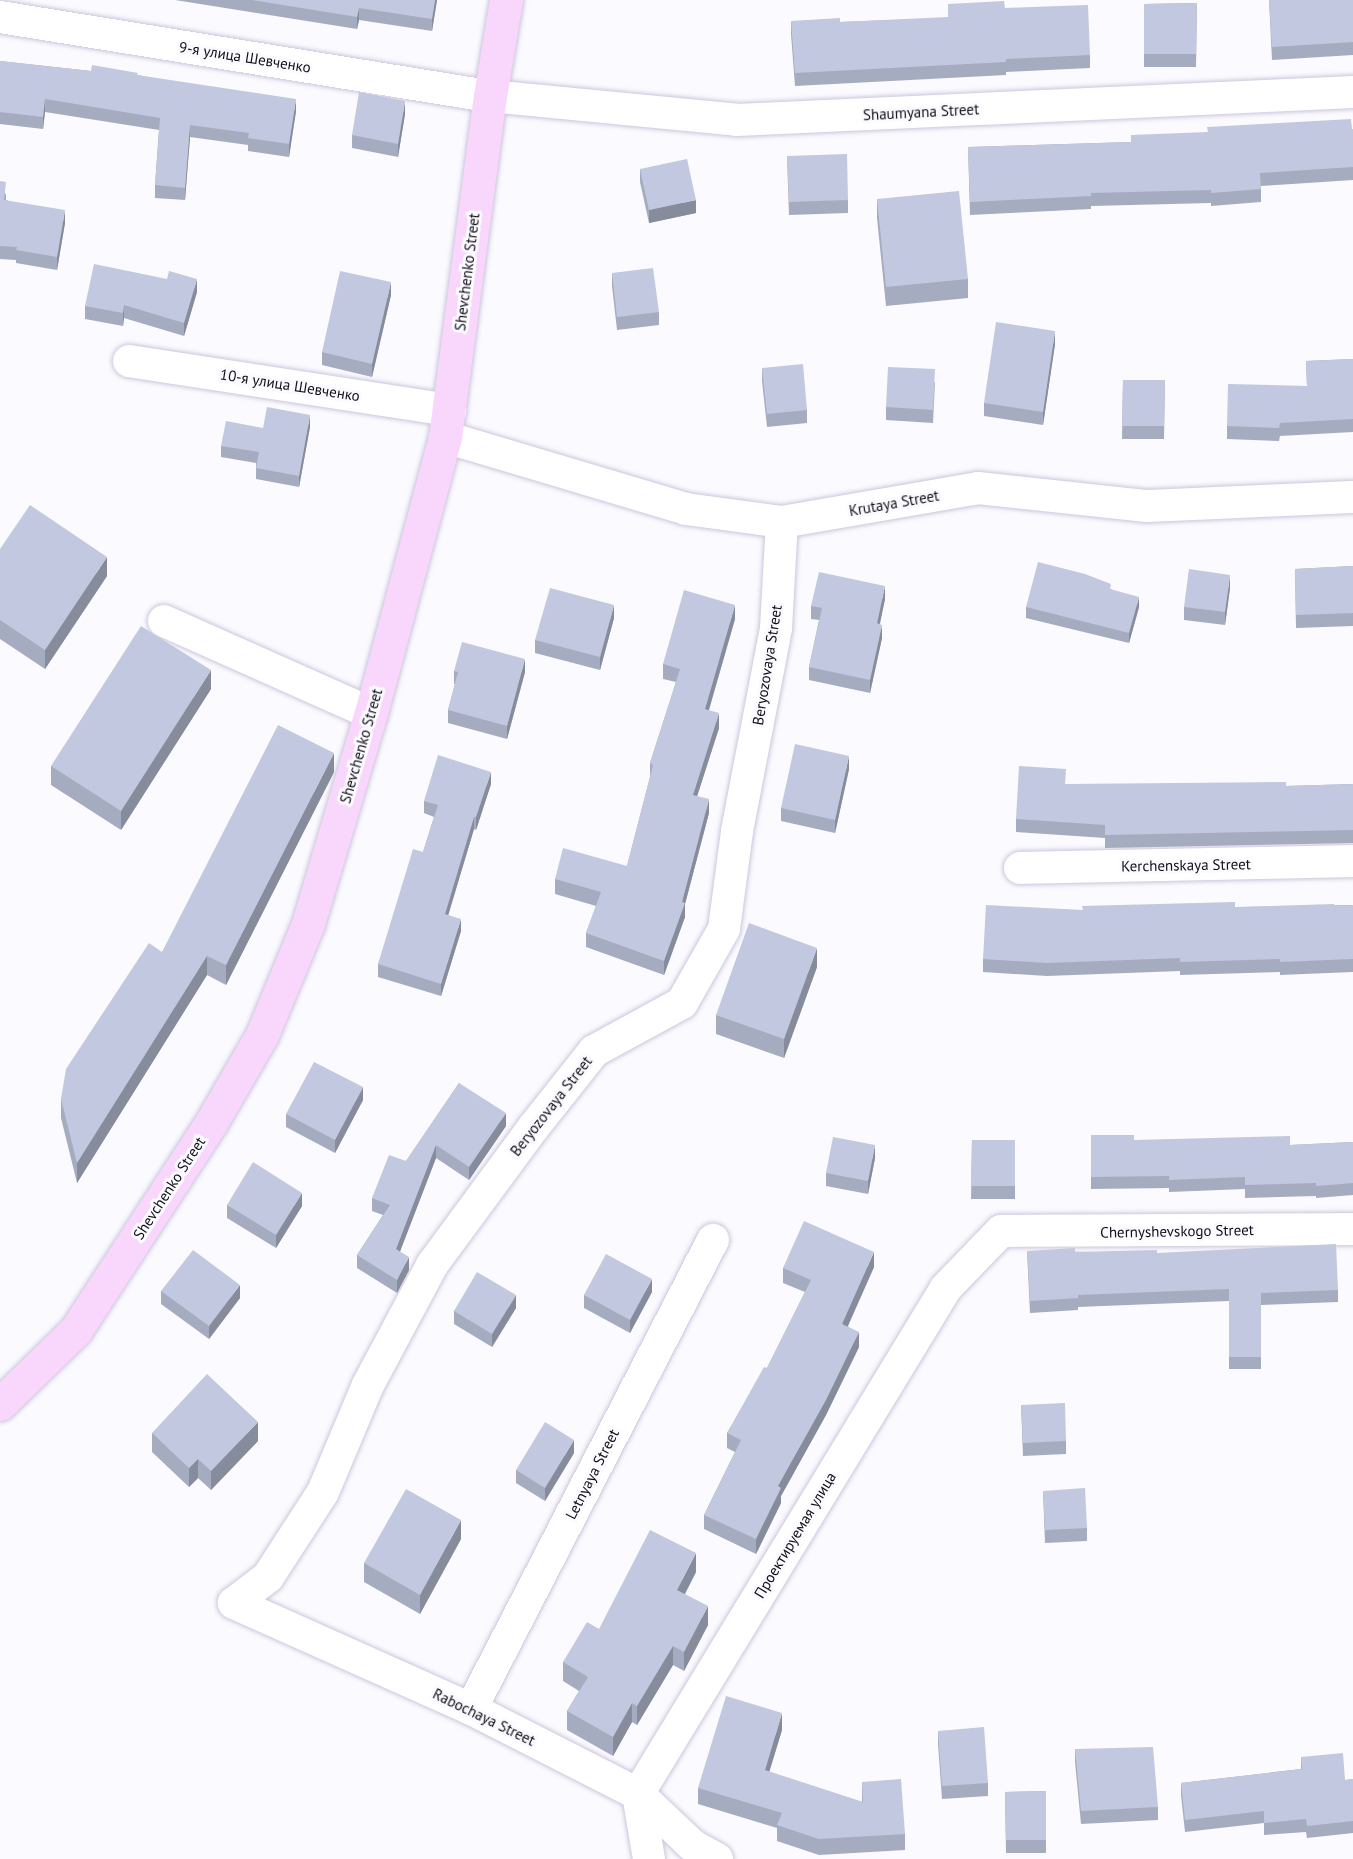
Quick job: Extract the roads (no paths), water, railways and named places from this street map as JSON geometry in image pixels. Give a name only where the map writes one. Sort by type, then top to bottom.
[{"type":"main road","name":"Shevchenko Street","points":[[0,1404],[76,1330],[211,1123],[262,1035],[308,924],[371,713],[447,423],[490,96],[506,0]]},
{"type":"street","name":"9-я улица Шевченко","points":[[0,17],[490,96]]},
{"type":"street","name":"Shaumyana Street","points":[[490,96],[737,120],[1353,92]]},
{"type":"street","name":"10-я улица Шевченко","points":[[129,361],[447,423]]},
{"type":"street","name":"Krutaya Street","points":[[447,423],[686,509],[782,522],[978,488],[1147,506],[1353,496]]},
{"type":"street","name":"Beryozovaya Street","points":[[234,1603],[268,1576],[322,1492],[368,1385],[432,1265],[532,1128],[594,1051],[682,1003],[723,928],[737,831],[776,628],[782,522]]},
{"type":"street","points":[[164,621],[371,713]]},
{"type":"street","name":"Kerchenskaya Street","points":[[1020,868],[1353,861]]},
{"type":"street","name":"Chernyshevskogo Street","points":[[1001,1231],[1353,1228]]},
{"type":"street","name":"Проектируемая улица","points":[[638,1794],[946,1288],[1001,1231]]},
{"type":"street","name":"Letnyaya Street","points":[[471,1709],[712,1240]]},
{"type":"street","name":"Rabochaya Street","points":[[234,1603],[471,1709],[638,1794],[692,1845],[717,1859]]},
{"type":"street","points":[[638,1794],[649,1859]]}]
